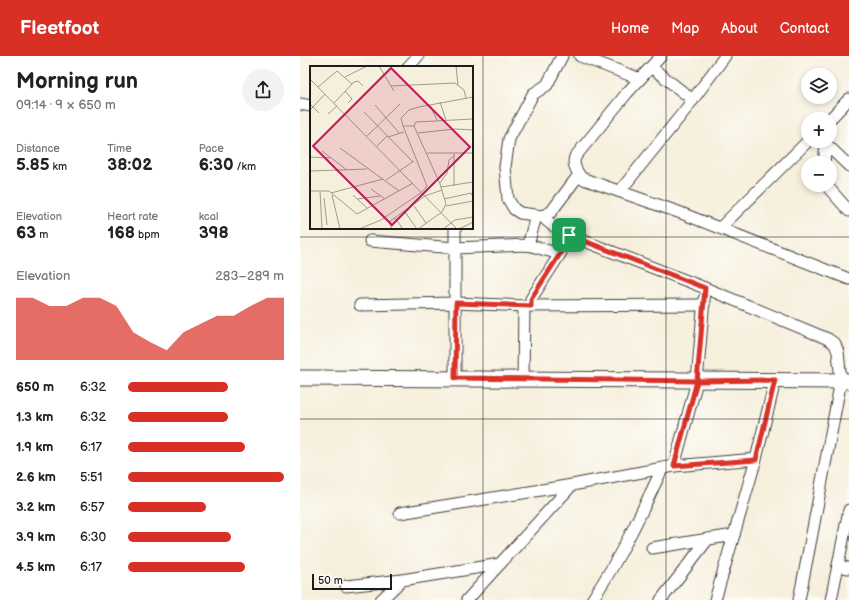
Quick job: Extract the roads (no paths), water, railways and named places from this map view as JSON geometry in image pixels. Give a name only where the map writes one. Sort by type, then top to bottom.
[{"type":"main road","points":[[300,378],[845,381]]},
{"type":"street","points":[[409,66],[418,56]]},
{"type":"street","points":[[562,56],[547,85],[533,94],[509,140],[505,167],[508,199],[514,209],[520,213],[539,216],[557,229],[569,235],[705,288],[828,339],[835,344],[845,381],[799,600]]},
{"type":"street","points":[[580,56],[640,79]]},
{"type":"street","points":[[581,178],[574,166],[573,161],[575,157],[661,56]]},
{"type":"street","points":[[620,191],[693,100],[725,56]]},
{"type":"street","points":[[651,67],[693,100]]},
{"type":"street","points":[[837,112],[849,100]]},
{"type":"street","points":[[300,104],[310,106]]},
{"type":"street","points":[[720,228],[801,148]]},
{"type":"street","points":[[830,148],[849,166]]},
{"type":"street","points":[[528,245],[539,216],[550,212],[575,180],[577,178],[581,178],[720,228],[849,279]]},
{"type":"street","points":[[832,192],[849,211]]},
{"type":"street","points":[[455,229],[455,378]]},
{"type":"street","points":[[523,379],[528,306],[560,254],[569,235]]},
{"type":"street","points":[[370,241],[456,248],[528,245],[560,254]]},
{"type":"street","points":[[674,466],[697,381],[705,288]]},
{"type":"street","points":[[360,305],[456,303],[528,306],[704,305]]},
{"type":"street","points":[[715,600],[756,460],[775,380]]},
{"type":"street","points":[[400,513],[572,485],[674,466],[756,460]]},
{"type":"street","points":[[592,600],[619,557],[636,526],[662,469]]},
{"type":"street","points":[[468,600],[572,485]]},
{"type":"street","points":[[831,600],[843,567],[849,510]]},
{"type":"street","points":[[652,548],[734,535]]},
{"type":"street","points":[[661,600],[708,539]]},
{"type":"street","points":[[346,586],[402,580],[500,564]]},
{"type":"street","points":[[381,600],[402,580]]}]
